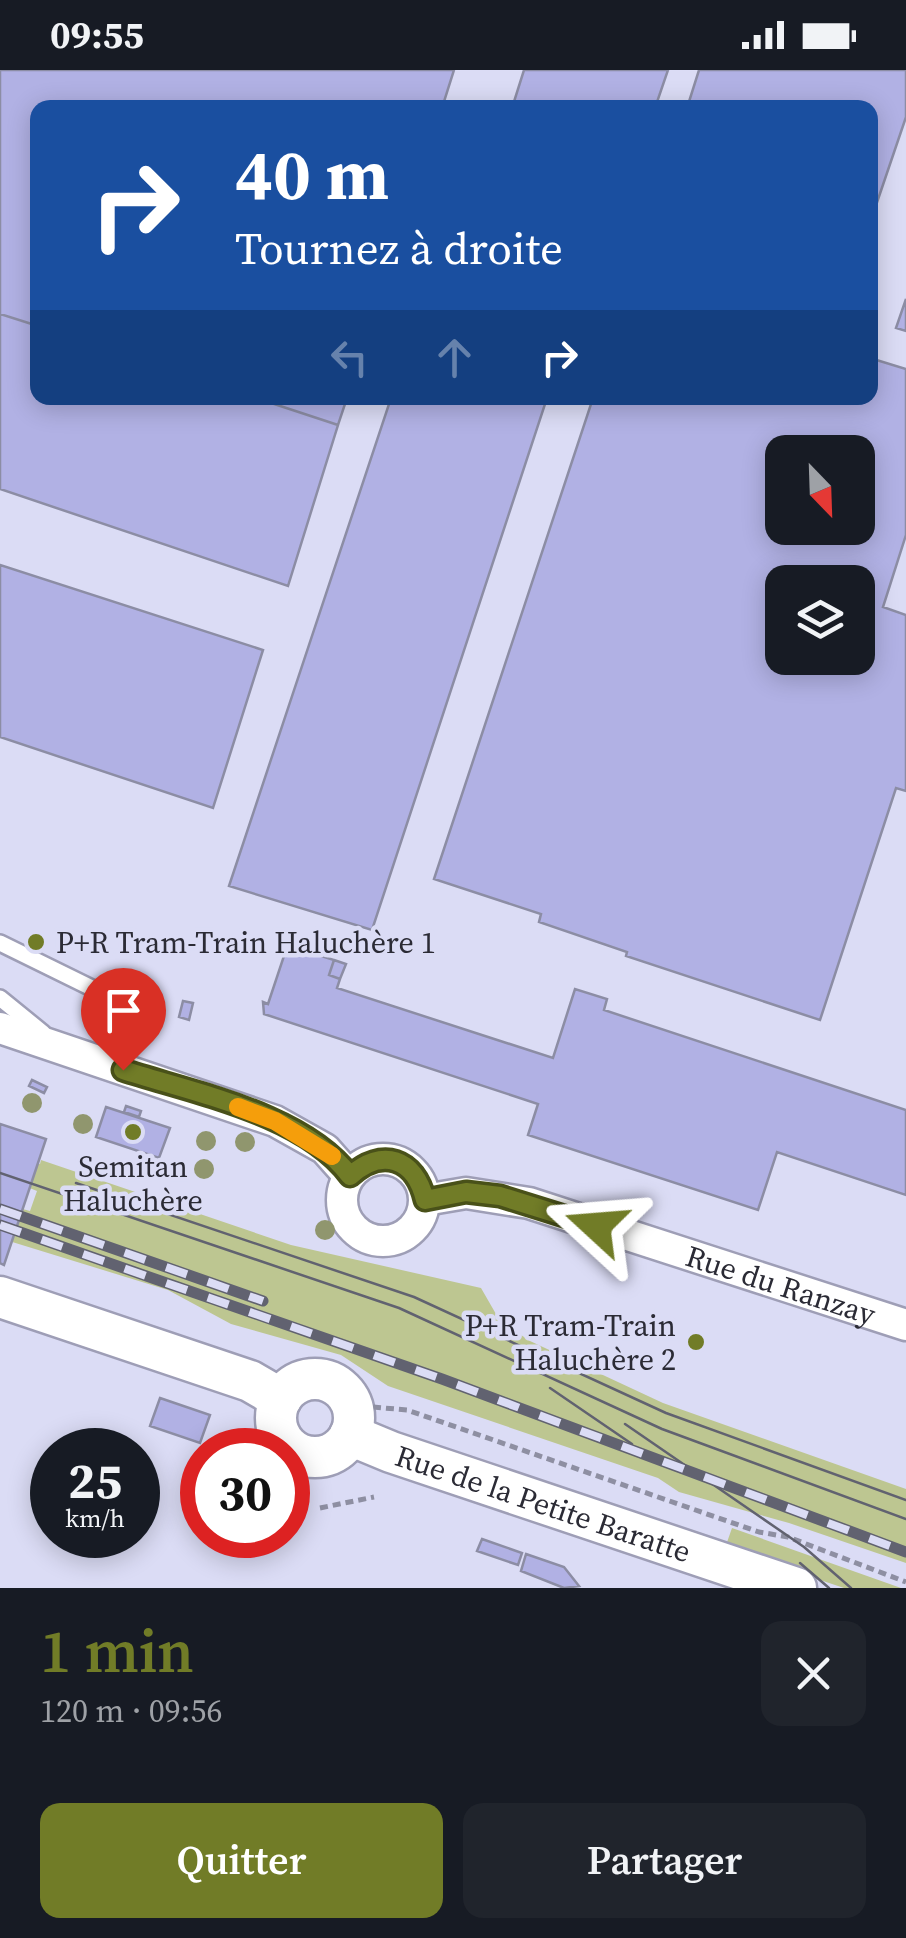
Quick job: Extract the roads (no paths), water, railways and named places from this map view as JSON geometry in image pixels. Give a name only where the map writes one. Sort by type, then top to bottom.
[{"type":"street","points":[[0,1028],[275,1121],[326,1150],[350,1176]]},
{"type":"street","points":[[379,1159],[396,1161],[411,1169],[421,1183],[425,1200],[416,1226],[392,1241],[378,1241],[353,1228],[342,1202],[350,1176],[362,1164],[379,1159]]},
{"type":"street","name":"Rue du Ranzay","points":[[425,1200],[466,1192],[529,1203],[906,1325]]},
{"type":"street","points":[[0,1297],[250,1380],[281,1399]]},
{"type":"street","points":[[316,1379],[342,1390],[351,1421],[342,1446],[325,1456],[304,1456],[292,1450],[276,1424],[281,1399],[296,1384],[316,1379]]},
{"type":"street","name":"Rue de la Petite Baratte","points":[[351,1421],[391,1452],[796,1588]]},
{"type":"lane","points":[[0,942],[106,995]]},
{"type":"lane","points":[[0,998],[66,1051]]},
{"type":"tram line","points":[[0,1173],[399,1308],[662,1429],[906,1519]]},
{"type":"tram line","points":[[76,1183],[414,1297],[666,1413],[906,1500]]},
{"type":"tram line","points":[[550,1388],[632,1444]]},
{"type":"tram line","points":[[625,1424],[804,1547],[851,1588]]},
{"type":"tram line","points":[[800,1563],[829,1588]]},
{"type":"railway","points":[[0,1209],[263,1301]]},
{"type":"railway","points":[[0,1225],[442,1379],[906,1552]]},
{"type":"place","name":"P+R Tram-Train Haluchère 1","points":[[36,942]]},
{"type":"place","name":"Semitan Haluchère","points":[[133,1132]]},
{"type":"place","name":"P+R Tram-Train Haluchère 2","points":[[696,1342]]}]
